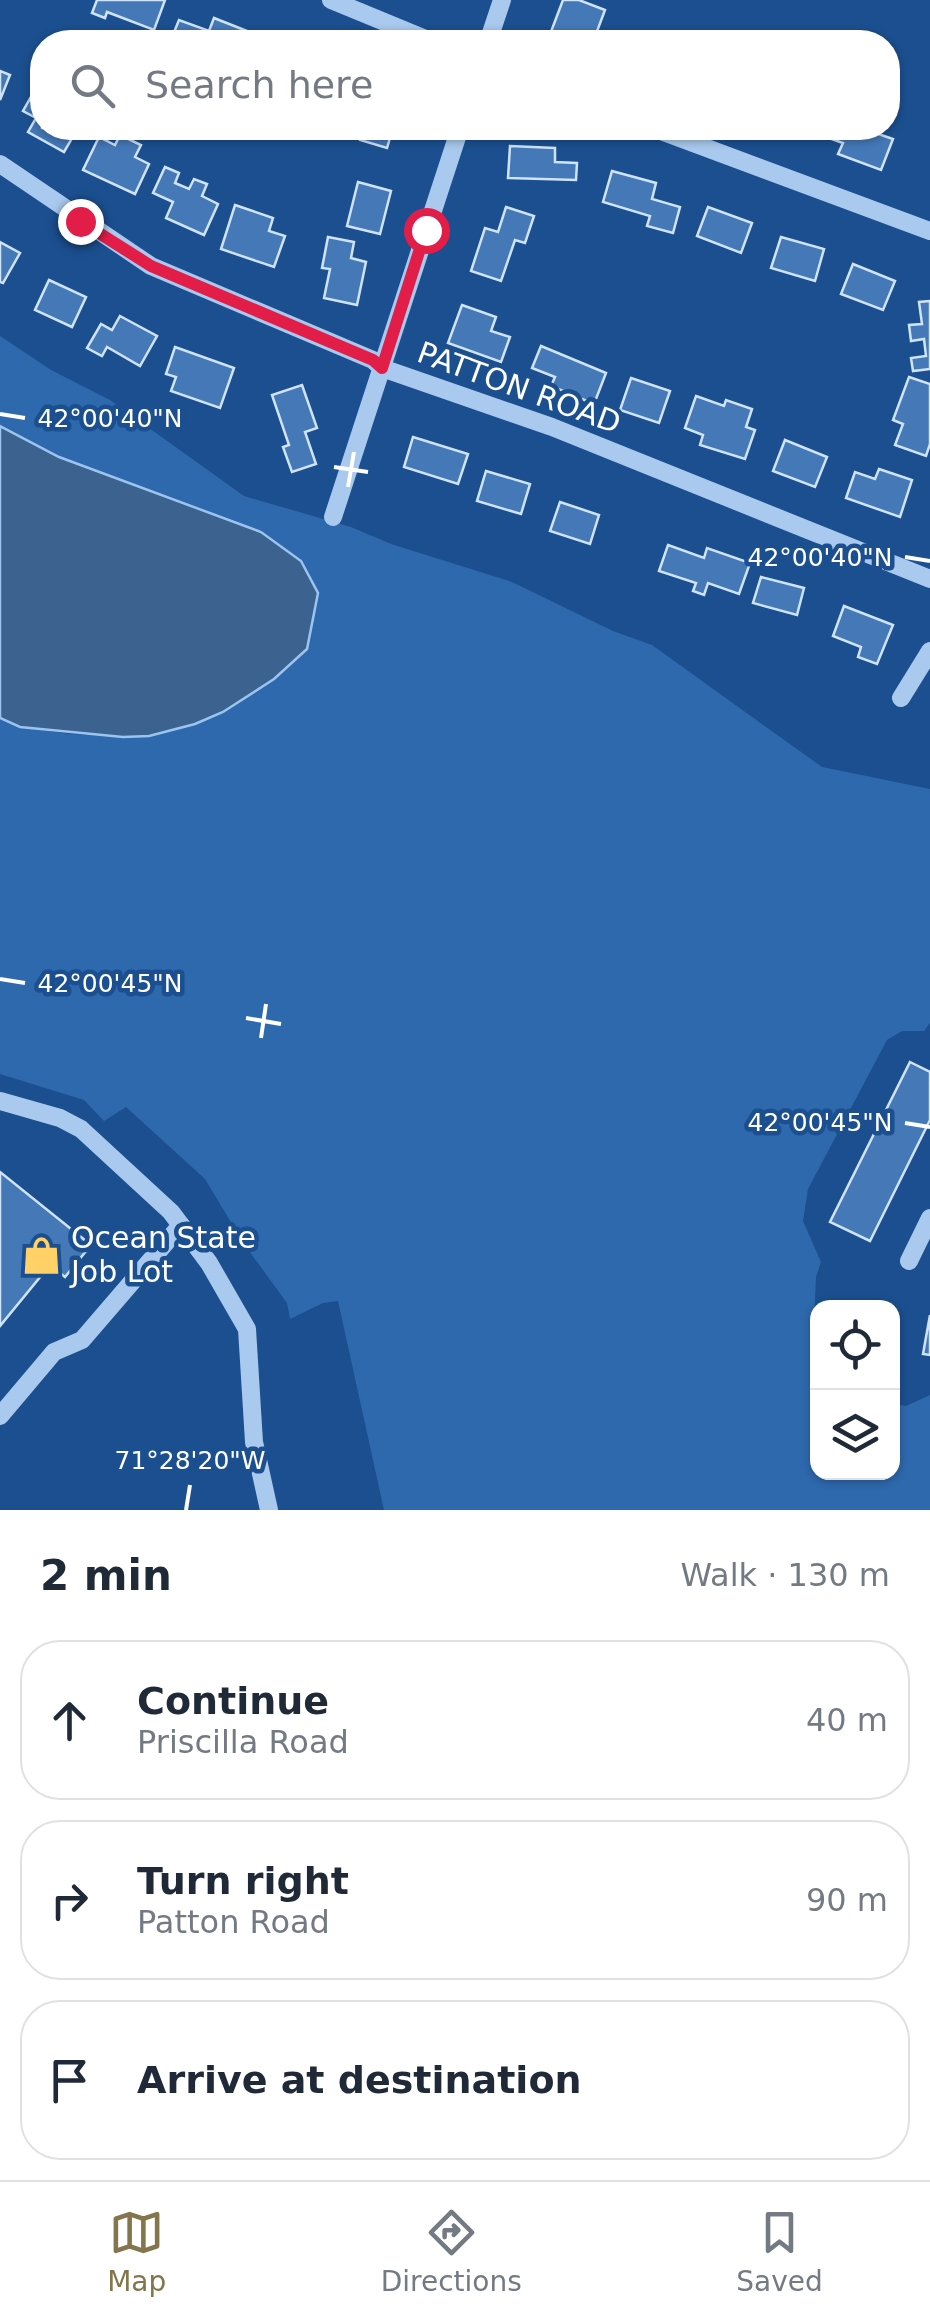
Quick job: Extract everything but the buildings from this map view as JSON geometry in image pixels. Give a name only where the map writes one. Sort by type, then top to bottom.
[{"type":"street","points":[[331,0],[404,30]]},
{"type":"street","points":[[492,30],[502,0]]},
{"type":"street","points":[[333,517],[456,140]]},
{"type":"street","points":[[685,140],[930,231]]},
{"type":"street","name":"PATTON ROAD","points":[[0,164],[151,266],[373,360],[382,368],[552,427],[930,579]]},
{"type":"street","points":[[901,698],[930,651]]},
{"type":"street","points":[[0,1102],[60,1118],[82,1130],[171,1212],[209,1263],[247,1329],[254,1442],[269,1510]]},
{"type":"street","points":[[909,1261],[930,1218]]},
{"type":"street","points":[[0,1416],[54,1352],[82,1340],[181,1225]]},
{"type":"shaded area","points":[[0,336],[51,370],[110,400],[244,496],[351,527],[391,544],[512,582],[613,631],[652,645],[822,767],[930,789],[930,1023],[924,1031],[902,1031],[887,1040],[808,1189],[803,1221],[821,1262],[815,1300],[810,1300],[810,1480],[900,1480],[900,1405],[930,1395],[930,1510],[384,1510],[338,1301],[323,1303],[290,1319],[287,1303],[244,1244],[205,1179],[126,1107],[104,1121],[84,1100],[0,1074],[0,718],[44,730],[97,735],[150,733],[195,724],[59,457],[0,426]]},
{"type":"shaded area","points":[[0,426],[59,457],[261,532],[301,561],[318,593],[307,649],[274,679],[223,712],[149,736],[20,727],[0,718]]},
{"type":"place","name":"Ocean State Job Lot","points":[[41,1255]]},
{"type":"route","points":[[80,221],[151,266],[373,360],[382,368],[426,230]]}]
